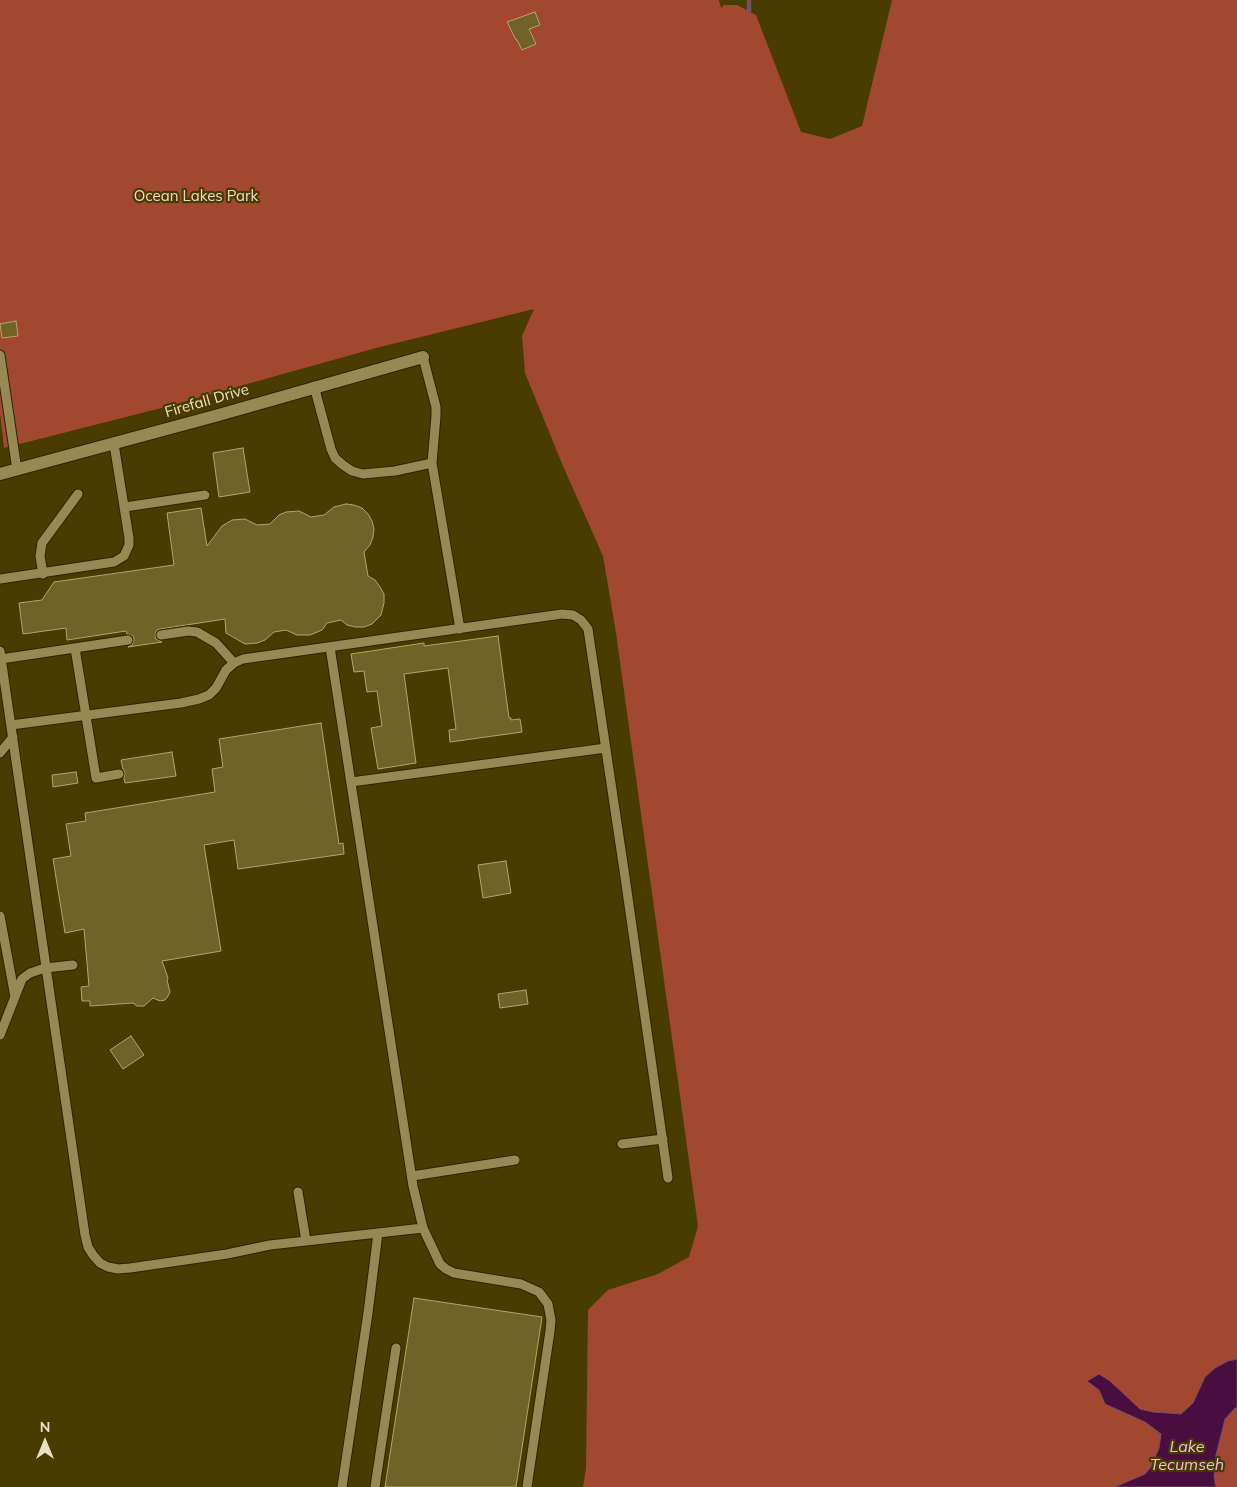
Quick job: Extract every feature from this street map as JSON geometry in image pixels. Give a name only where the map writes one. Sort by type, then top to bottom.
[{"type":"street","name":"Firefall Drive","points":[[0,474],[423,357]]},
{"type":"lane","points":[[0,355],[17,470]]},
{"type":"lane","points":[[423,357],[436,407],[432,463],[460,629]]},
{"type":"lane","points":[[314,386],[331,449],[335,458],[343,466],[362,474],[395,471],[432,463]]},
{"type":"lane","points":[[0,579],[114,562],[124,556],[129,545],[125,507],[114,444]]},
{"type":"lane","points":[[43,574],[40,556],[42,543],[78,494]]},
{"type":"lane","points":[[125,507],[205,495]]},
{"type":"lane","points":[[11,725],[181,703],[209,696],[226,670],[234,663],[243,659],[562,614],[573,615],[581,620],[588,629],[668,1178]]},
{"type":"lane","points":[[161,635],[188,631],[197,632],[216,643],[234,663]]},
{"type":"lane","points":[[128,640],[75,648],[1,655],[4,701],[13,737],[88,1247],[100,1263],[118,1269],[227,1254],[262,1246],[423,1228]]},
{"type":"lane","points":[[330,647],[412,1176],[423,1228],[440,1264],[446,1270],[521,1284],[539,1292],[548,1304],[551,1320],[550,1331],[527,1487]]},
{"type":"lane","points":[[75,648],[96,778],[120,774]]},
{"type":"lane","points":[[0,753],[13,737]]},
{"type":"lane","points":[[351,782],[606,748]]},
{"type":"lane","points":[[0,916],[15,997]]},
{"type":"lane","points":[[0,1035],[22,979],[30,973],[46,968],[73,965]]},
{"type":"lane","points":[[622,1144],[663,1139]]},
{"type":"lane","points":[[412,1176],[515,1160]]},
{"type":"lane","points":[[298,1192],[306,1242]]},
{"type":"lane","points":[[342,1487],[378,1234]]},
{"type":"lane","points":[[375,1487],[396,1348]]},
{"type":"green space","name":"Ocean Lakes Park","points":[[0,0],[719,0],[721,8],[724,5],[737,5],[756,15],[801,132],[830,139],[862,126],[892,0],[1237,0],[1237,1359],[1228,1361],[1215,1368],[1205,1377],[1193,1403],[1181,1414],[1140,1409],[1129,1400],[1088,1381],[1099,1390],[1105,1404],[1145,1422],[1161,1434],[1159,1448],[1154,1461],[1145,1474],[1115,1487],[583,1487],[586,1469],[588,1310],[608,1290],[658,1274],[689,1257],[698,1226],[616,633],[603,556],[563,466],[525,373],[522,336],[534,309],[376,348],[165,407],[4,448],[0,413]]},
{"type":"green space","points":[[1237,1408],[1237,1487],[1216,1487],[1214,1477],[1216,1455],[1225,1419]]},
{"type":"water","name":"Lake Tecumseh","points":[[1237,1359],[1237,1408],[1225,1419],[1216,1455],[1214,1477],[1216,1487],[1115,1487],[1145,1474],[1151,1467],[1159,1448],[1161,1434],[1145,1422],[1105,1404],[1099,1390],[1087,1381],[1099,1374],[1110,1381],[1140,1409],[1181,1414],[1193,1403],[1205,1377],[1215,1368],[1228,1361]]},
{"type":"building","points":[[535,12],[540,25],[529,29],[536,44],[522,50],[507,22]]},
{"type":"building","points":[[16,321],[18,336],[2,338],[0,324]]},
{"type":"building","points":[[243,448],[250,492],[219,497],[213,453]]},
{"type":"building","points":[[346,504],[362,508],[372,521],[374,529],[370,545],[364,552],[368,576],[375,580],[380,587],[384,594],[384,603],[381,615],[372,624],[364,627],[355,627],[347,625],[341,620],[327,623],[322,630],[310,635],[297,635],[286,630],[274,632],[265,640],[257,643],[245,644],[226,633],[225,619],[160,629],[157,630],[155,635],[156,639],[162,642],[128,647],[132,645],[134,640],[133,636],[127,634],[126,631],[67,640],[66,628],[23,634],[19,603],[42,600],[54,582],[174,565],[167,513],[201,508],[207,546],[222,526],[232,520],[245,519],[257,525],[270,524],[279,515],[286,512],[299,511],[311,517],[324,515],[334,507]]},
{"type":"building","points":[[498,636],[509,718],[511,720],[520,719],[522,732],[450,742],[449,730],[456,729],[448,668],[404,674],[416,763],[378,769],[371,728],[382,726],[377,691],[367,692],[364,671],[354,672],[351,654],[424,643],[424,646]]},
{"type":"building","points":[[321,723],[339,844],[343,843],[344,854],[238,869],[234,840],[204,845],[221,951],[162,961],[168,978],[170,992],[165,1000],[160,1001],[153,998],[144,1006],[137,1006],[133,1003],[90,1006],[90,1001],[82,1001],[81,987],[89,986],[84,929],[65,933],[53,859],[71,856],[66,824],[86,821],[85,813],[215,792],[212,769],[223,767],[219,739]]},
{"type":"building","points":[[172,752],[176,776],[125,783],[125,773],[121,760]]},
{"type":"building","points":[[76,772],[78,783],[53,787],[52,775]]},
{"type":"building","points":[[506,861],[511,893],[483,898],[478,865]]},
{"type":"building","points":[[526,990],[528,1004],[500,1008],[498,994]]},
{"type":"building","points":[[131,1036],[144,1055],[123,1069],[110,1050]]},
{"type":"building","points":[[414,1298],[542,1317],[516,1487],[385,1487]]},
{"type":"waterway","points":[[749,0],[749,11]]}]
